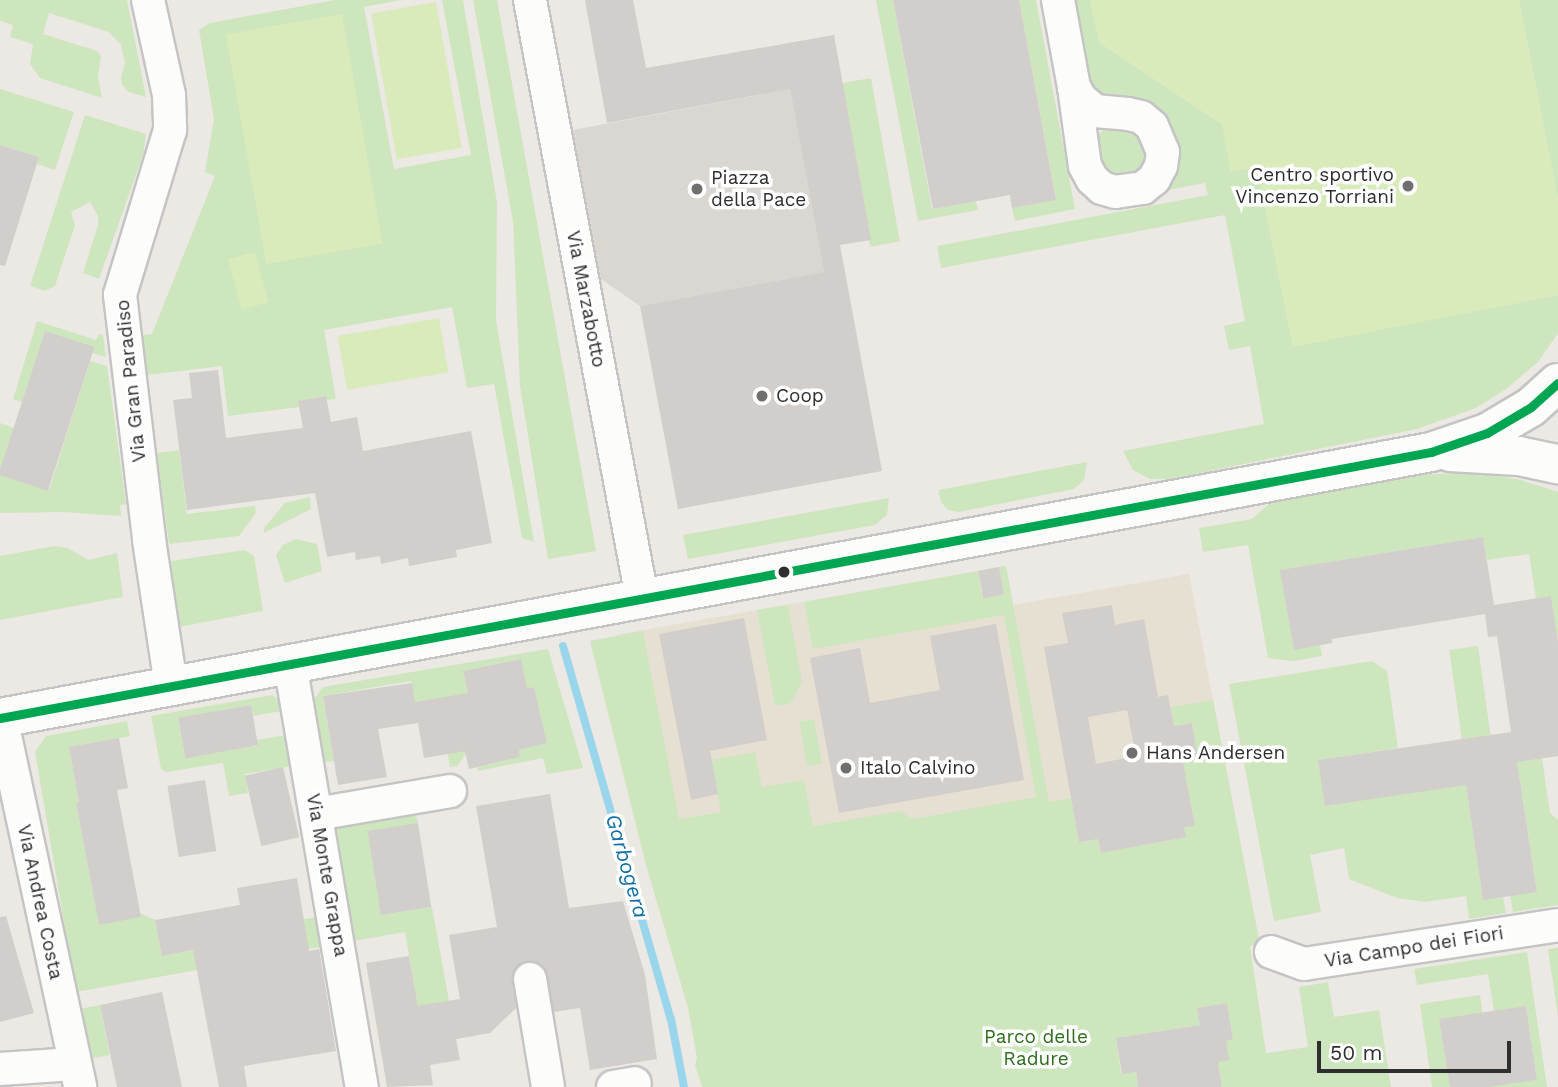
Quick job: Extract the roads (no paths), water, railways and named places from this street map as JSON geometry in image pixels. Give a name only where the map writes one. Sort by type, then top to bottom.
[{"type":"street","name":"Via Gran Paradiso","points":[[148,0],[169,95],[170,130],[120,295],[149,540],[171,685]]},
{"type":"street","name":"Via Marzabotto","points":[[530,0],[642,598]]},
{"type":"street","points":[[1058,0],[1074,87]]},
{"type":"street","points":[[1,717],[1431,452],[1487,433],[1531,407],[1558,383]]},
{"type":"street","points":[[1431,452],[1519,456],[1558,464]]},
{"type":"street","name":"Via Monte Grappa","points":[[290,663],[362,1087]]},
{"type":"street","name":"Via Andrea Costa","points":[[1,717],[77,1075]]},
{"type":"street","points":[[316,814],[450,791]]},
{"type":"street","name":"Via Campo dei Fiori","points":[[1271,952],[1304,964],[1558,925]]},
{"type":"street","points":[[530,979],[548,1087]]},
{"type":"street","points":[[0,1069],[77,1075]]},
{"type":"waterway","name":"Garbogera","points":[[563,646],[671,1019],[684,1087]]},
{"type":"place","name":"Centro sportivo Vincenzo Torriani","points":[[1408,186]]},
{"type":"place","name":"Piazza della Pace","points":[[697,189]]},
{"type":"place","name":"Coop","points":[[762,396]]},
{"type":"place","name":"Hans Andersen","points":[[1132,753]]},
{"type":"place","name":"Italo Calvino","points":[[846,768]]},
{"type":"park label","name":"Parco delle Radure","points":[[1036,1048]]}]
